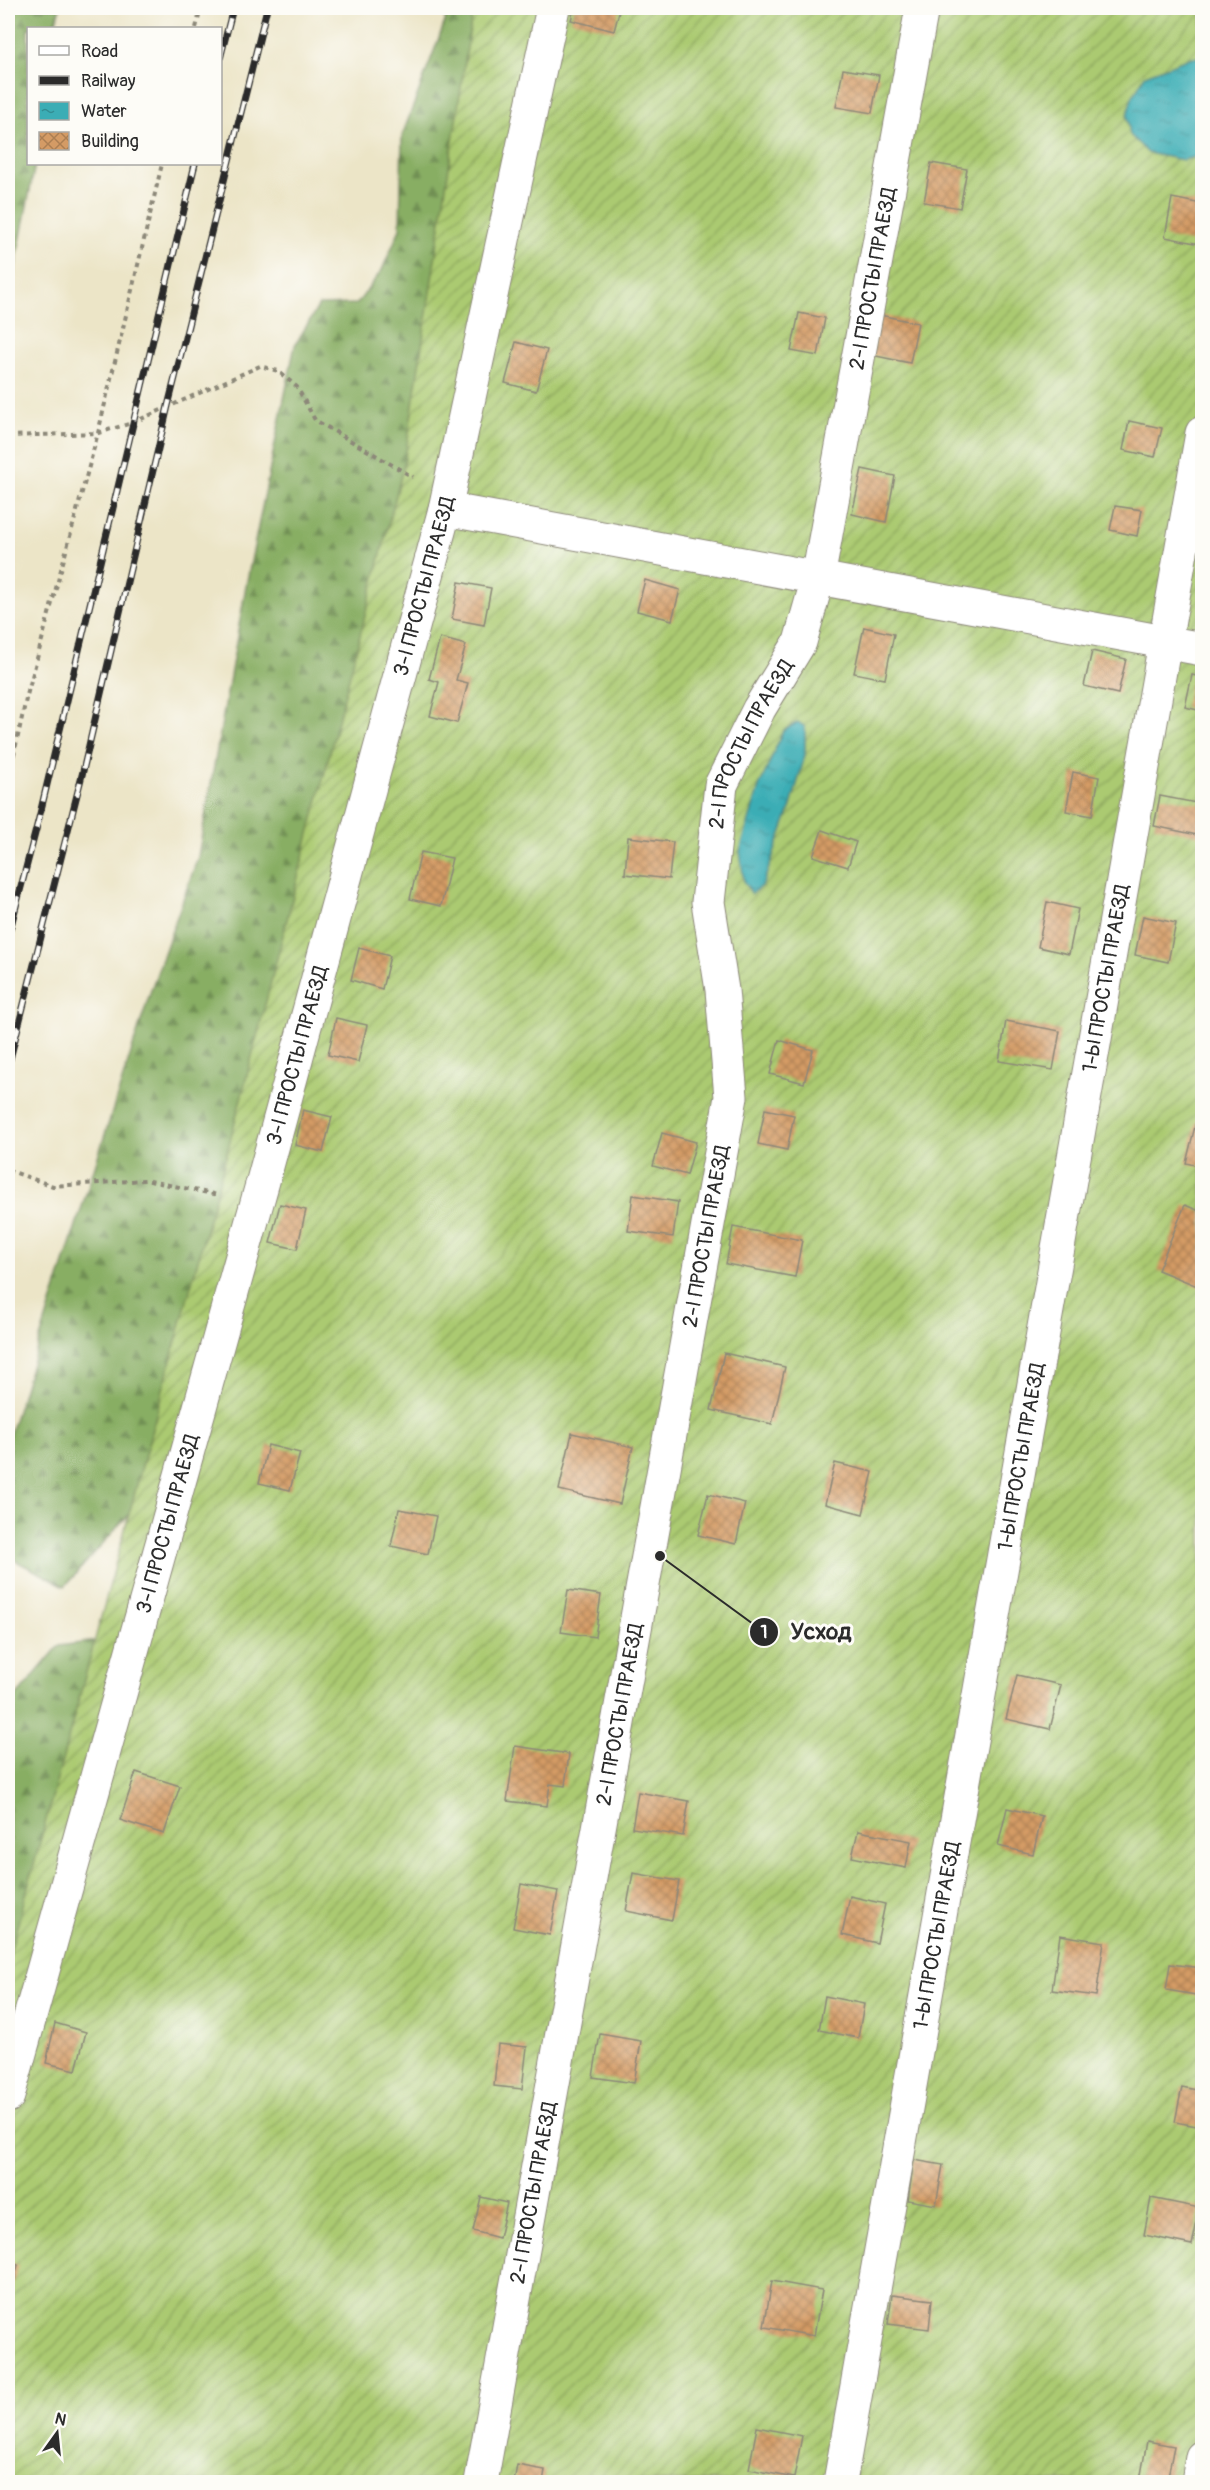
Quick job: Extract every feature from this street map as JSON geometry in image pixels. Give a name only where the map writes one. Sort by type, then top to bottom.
[{"type":"lane","name":"3-І ПРОСТЫ ПРАЕЗД","points":[[8,2096],[257,1203],[445,509],[553,8]]},
{"type":"lane","name":"2-І ПРОСТЫ ПРАЕЗД","points":[[481,2482],[731,1097],[722,990],[708,902],[721,785],[759,709],[800,642],[818,578],[922,8]]},
{"type":"lane","name":"1-Ы ПРОСТЫ ПРАЕЗД","points":[[840,2482],[1203,433]]},
{"type":"lane","points":[[445,509],[1203,648]]},
{"type":"lane","points":[[1198,2482],[1203,2457]]},
{"type":"path","points":[[196,27],[201,8]]},
{"type":"path","points":[[8,782],[26,699],[98,433],[162,165]]},
{"type":"path","points":[[8,436],[98,433],[132,423],[260,366],[278,371],[297,387],[315,420],[413,477],[445,509]]},
{"type":"path","points":[[8,1170],[53,1186],[145,1180],[257,1203]]},
{"type":"green space","points":[[8,8],[60,8],[54,27],[27,27],[27,165],[35,165],[8,304]]},
{"type":"green space","points":[[437,8],[539,8],[154,1486],[65,1586],[8,1557],[8,1439],[150,993],[198,857],[246,586],[295,345],[319,305],[357,304],[382,270],[400,229],[402,136],[446,19]]},
{"type":"green space","points":[[473,8],[1202,8],[1202,2482],[8,2482],[8,1960],[227,1153],[404,464]]},
{"type":"green space","points":[[113,1639],[8,2035],[8,1699],[14,1699],[59,1646]]},
{"type":"water","points":[[1192,57],[1202,58],[1202,155],[1183,160],[1148,153],[1130,135],[1127,115],[1132,98],[1145,75]]},
{"type":"water","points":[[798,722],[805,727],[805,755],[791,806],[763,884],[752,894],[744,882],[740,851],[759,787],[783,731]]},
{"type":"building","points":[[574,8],[620,8],[614,31],[571,20]]},
{"type":"building","points":[[843,69],[879,75],[872,113],[836,107]]},
{"type":"building","points":[[931,163],[967,169],[960,208],[924,202]]},
{"type":"building","points":[[1172,198],[1202,204],[1200,244],[1165,237]]},
{"type":"building","points":[[799,313],[825,318],[818,356],[791,351]]},
{"type":"building","points":[[880,315],[918,323],[910,363],[871,355]]},
{"type":"building","points":[[516,342],[547,350],[536,391],[505,383]]},
{"type":"building","points":[[1129,421],[1162,428],[1155,457],[1123,450]]},
{"type":"building","points":[[862,469],[895,476],[886,522],[852,514]]},
{"type":"building","points":[[1115,506],[1142,510],[1137,536],[1110,530]]},
{"type":"building","points":[[645,580],[680,590],[672,620],[637,611]]},
{"type":"building","points":[[459,582],[491,588],[484,625],[452,619]]},
{"type":"building","points":[[864,627],[894,634],[885,679],[854,673]]},
{"type":"building","points":[[440,638],[466,645],[456,680],[468,683],[457,723],[430,716],[439,682],[429,679]]},
{"type":"building","points":[[1092,651],[1126,659],[1118,694],[1084,686]]},
{"type":"building","points":[[1192,675],[1202,677],[1202,711],[1185,707]]},
{"type":"building","points":[[1073,772],[1099,777],[1092,816],[1066,811]]},
{"type":"building","points":[[1160,796],[1202,804],[1202,836],[1154,826]]},
{"type":"building","points":[[822,830],[856,842],[848,867],[813,856]]},
{"type":"building","points":[[628,837],[673,842],[669,879],[625,874]]},
{"type":"building","points":[[421,852],[452,858],[441,906],[410,899]]},
{"type":"building","points":[[1047,902],[1078,909],[1069,954],[1038,947]]},
{"type":"building","points":[[1143,916],[1176,923],[1168,962],[1135,955]]},
{"type":"building","points":[[359,948],[390,956],[382,989],[351,980]]},
{"type":"building","points":[[336,1018],[367,1025],[358,1062],[328,1055]]},
{"type":"building","points":[[1006,1021],[1060,1031],[1053,1070],[999,1061]]},
{"type":"building","points":[[779,1040],[813,1050],[804,1083],[770,1074]]},
{"type":"building","points":[[765,1109],[794,1115],[787,1150],[758,1144]]},
{"type":"building","points":[[303,1110],[332,1117],[323,1152],[295,1145]]},
{"type":"building","points":[[1196,1122],[1202,1124],[1202,1167],[1186,1163]]},
{"type":"building","points":[[662,1133],[696,1142],[687,1175],[653,1166]]},
{"type":"building","points":[[633,1195],[678,1202],[673,1237],[628,1231]]},
{"type":"building","points":[[280,1204],[306,1210],[297,1249],[270,1243]]},
{"type":"building","points":[[1185,1205],[1202,1212],[1202,1288],[1158,1270]]},
{"type":"building","points":[[733,1227],[802,1240],[795,1277],[726,1264]]},
{"type":"building","points":[[724,1353],[785,1367],[772,1424],[711,1410]]},
{"type":"building","points":[[572,1433],[633,1447],[620,1504],[559,1490]]},
{"type":"building","points":[[268,1445],[300,1453],[290,1490],[259,1483]]},
{"type":"building","points":[[835,1463],[873,1472],[863,1514],[825,1504]]},
{"type":"building","points":[[708,1494],[745,1503],[736,1544],[698,1535]]},
{"type":"building","points":[[399,1509],[436,1516],[428,1554],[391,1546]]},
{"type":"building","points":[[568,1590],[601,1595],[595,1637],[561,1632]]},
{"type":"building","points":[[1017,1675],[1061,1685],[1050,1729],[1006,1719]]},
{"type":"building","points":[[515,1746],[569,1754],[565,1786],[550,1784],[547,1806],[507,1801]]},
{"type":"building","points":[[136,1772],[180,1786],[164,1834],[120,1820]]},
{"type":"building","points":[[638,1792],[689,1801],[683,1836],[632,1828]]},
{"type":"building","points":[[1007,1808],[1042,1816],[1033,1854],[998,1846]]},
{"type":"building","points":[[858,1831],[911,1841],[906,1868],[852,1857]]},
{"type":"building","points":[[633,1873],[679,1881],[672,1920],[626,1911]]},
{"type":"building","points":[[521,1884],[558,1891],[550,1935],[513,1928]]},
{"type":"building","points":[[850,1896],[885,1904],[877,1943],[842,1935]]},
{"type":"building","points":[[1060,1935],[1104,1942],[1096,1996],[1052,1990]]},
{"type":"building","points":[[1170,1964],[1202,1968],[1202,1996],[1166,1990]]},
{"type":"building","points":[[825,1996],[864,2004],[858,2038],[819,2030]]},
{"type":"building","points":[[55,2023],[86,2032],[76,2070],[46,2063]]},
{"type":"building","points":[[600,2034],[641,2041],[634,2083],[593,2077]]},
{"type":"building","points":[[498,2044],[527,2047],[522,2089],[494,2086]]},
{"type":"building","points":[[1182,2087],[1202,2091],[1202,2127],[1175,2122]]},
{"type":"building","points":[[914,2160],[943,2165],[936,2205],[908,2200]]},
{"type":"building","points":[[481,2197],[507,2203],[499,2238],[473,2231]]},
{"type":"building","points":[[1151,2198],[1200,2208],[1192,2245],[1144,2235]]},
{"type":"building","points":[[8,2262],[18,2265],[8,2304]]},
{"type":"building","points":[[772,2281],[822,2290],[814,2336],[764,2327]]},
{"type":"building","points":[[892,2295],[932,2300],[929,2329],[888,2324]]},
{"type":"building","points":[[757,2427],[802,2436],[794,2478],[749,2469]]},
{"type":"building","points":[[1147,2441],[1174,2446],[1167,2482],[1140,2480]]},
{"type":"building","points":[[517,2465],[545,2470],[543,2482],[514,2482]]},
{"type":"railway","points":[[222,51],[233,8]]},
{"type":"railway","points":[[8,1067],[83,771],[168,406],[267,8]]},
{"type":"railway","points":[[8,937],[39,818],[195,165]]},
{"type":"place","name":"Усход","points":[[660,1556]]}]
